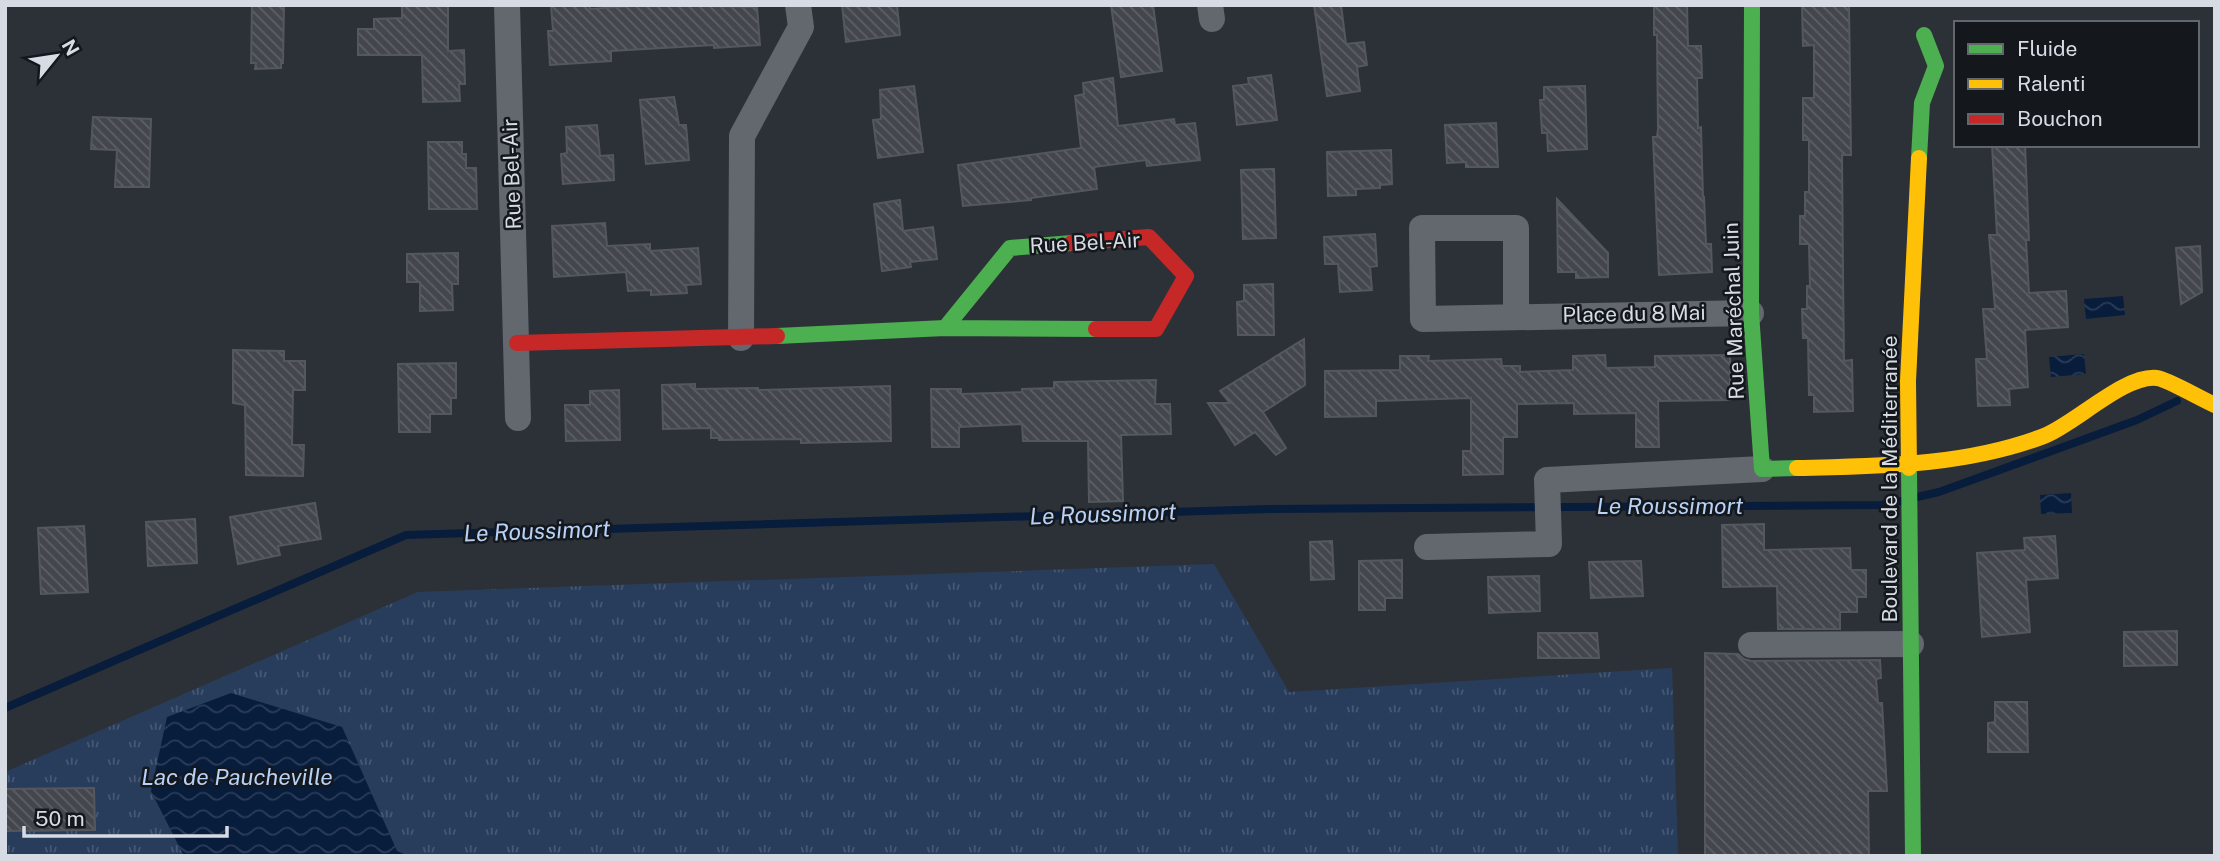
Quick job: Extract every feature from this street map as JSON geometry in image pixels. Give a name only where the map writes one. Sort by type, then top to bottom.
[{"type":"street","name":"Rue Bel-Air","points":[[507,5],[518,418]]},
{"type":"street","points":[[741,338],[742,136],[801,27],[798,5]]},
{"type":"street","name":"Rue Maréchal Juin","points":[[1752,5],[1751,313],[1762,469]]},
{"type":"street","name":"Boulevard de la Méditerranée","points":[[1916,54],[1924,36],[1926,15]]},
{"type":"street","name":"Boulevard de la Méditerranée","points":[[1913,856],[1908,482],[1910,312],[1922,103],[1936,66],[1924,36]]},
{"type":"street","name":"Boulevard de la Méditerranée","points":[[1915,77],[1922,103]]},
{"type":"street","name":"Place du 8 Mai","points":[[1516,316],[1516,228],[1422,228],[1423,319],[1751,313]]},
{"type":"street","name":"Rue Bel-Air","points":[[517,343],[741,338],[945,328],[1156,329],[1186,276],[1149,237],[1010,248],[945,328]]},
{"type":"street","points":[[1427,547],[1549,544],[1546,480],[1909,464],[1962,459],[2046,435],[2132,382],[2157,378],[2215,405]]},
{"type":"street","points":[[1751,645],[1911,644]]},
{"type":"green space","points":[[1214,564],[1289,692],[1672,668],[1678,856],[408,856],[397,851],[342,727],[151,791],[184,856],[5,856],[5,772],[418,592]]},
{"type":"water","points":[[2123,296],[2125,315],[2086,319],[2084,299]]},
{"type":"water","points":[[2084,354],[2086,374],[2051,377],[2049,357]]},
{"type":"water","points":[[2071,493],[2072,513],[2041,514],[2040,495]]},
{"type":"water","name":"Lac de Paucheville","points":[[231,693],[342,727],[397,851],[408,856],[184,856],[151,791],[167,717]]},
{"type":"building","points":[[252,5],[284,5],[281,68],[255,69],[256,63],[251,63]]},
{"type":"building","points":[[402,5],[448,5],[448,51],[464,50],[465,84],[459,84],[460,101],[423,102],[422,55],[358,55],[358,29],[374,29],[374,19],[402,18]]},
{"type":"building","points":[[551,5],[590,5],[590,9],[646,5],[757,7],[760,45],[611,51],[611,61],[550,65],[548,31],[553,31]]},
{"type":"building","points":[[842,5],[897,5],[900,35],[846,42]]},
{"type":"building","points":[[1111,5],[1153,5],[1162,71],[1121,77]]},
{"type":"building","points":[[1314,5],[1341,5],[1346,44],[1364,42],[1367,65],[1357,67],[1360,91],[1327,96]]},
{"type":"building","points":[[1654,5],[1687,5],[1688,46],[1701,46],[1702,78],[1697,78],[1698,128],[1701,127],[1706,244],[1711,244],[1712,272],[1659,275],[1653,137],[1657,137],[1658,129]]},
{"type":"building","points":[[1802,5],[1849,5],[1851,155],[1842,155],[1843,274],[1844,361],[1852,360],[1853,411],[1814,412],[1814,395],[1809,395],[1808,338],[1803,338],[1802,309],[1807,309],[1807,286],[1810,286],[1809,244],[1800,244],[1800,216],[1805,216],[1805,192],[1809,192],[1809,140],[1803,140],[1803,98],[1814,98],[1814,45],[1803,46]]},
{"type":"building","points":[[1271,75],[1277,120],[1237,125],[1233,86],[1249,84],[1248,78]]},
{"type":"building","points":[[1113,78],[1118,126],[1174,119],[1175,125],[1195,123],[1200,160],[1147,166],[1146,160],[1094,167],[1097,189],[1031,200],[963,206],[958,165],[1081,148],[1075,96],[1084,94],[1083,83]]},
{"type":"building","points":[[914,86],[923,152],[878,158],[873,120],[881,119],[880,90]]},
{"type":"building","points":[[1585,86],[1587,149],[1548,151],[1547,133],[1542,133],[1540,100],[1544,100],[1544,87]]},
{"type":"building","points":[[674,97],[679,125],[686,125],[689,160],[646,164],[640,100]]},
{"type":"building","points":[[93,117],[151,119],[149,187],[115,187],[117,150],[91,149]]},
{"type":"building","points":[[1496,123],[1498,167],[1466,167],[1466,162],[1447,163],[1445,125]]},
{"type":"building","points":[[597,125],[600,156],[613,155],[614,180],[563,184],[561,154],[567,153],[566,127]]},
{"type":"building","points":[[428,142],[462,142],[462,154],[466,154],[466,168],[476,168],[477,209],[429,209]]},
{"type":"building","points":[[1992,147],[2025,147],[2029,293],[2066,291],[2068,327],[2025,330],[2028,387],[2009,389],[2010,405],[1978,406],[1976,359],[1987,359],[1983,309],[1995,309],[1989,235],[1997,235]]},
{"type":"building","points":[[1391,150],[1392,184],[1380,185],[1380,188],[1356,189],[1356,195],[1328,196],[1327,152]]},
{"type":"building","points":[[1274,169],[1276,238],[1243,239],[1241,170]]},
{"type":"building","points":[[1557,199],[1608,253],[1608,277],[1576,278],[1576,272],[1558,272]]},
{"type":"building","points":[[900,200],[903,231],[933,227],[937,259],[910,262],[911,267],[882,271],[874,204]]},
{"type":"building","points":[[605,223],[607,246],[650,244],[650,251],[698,248],[701,284],[686,285],[687,293],[651,295],[651,290],[628,291],[626,272],[554,277],[552,226]]},
{"type":"building","points":[[1375,234],[1377,266],[1370,267],[1372,290],[1340,292],[1338,264],[1325,264],[1324,237]]},
{"type":"building","points":[[2200,246],[2202,292],[2181,304],[2176,248]]},
{"type":"building","points":[[458,253],[458,284],[452,284],[453,310],[420,311],[420,282],[407,282],[407,254]]},
{"type":"building","points":[[1273,284],[1274,335],[1238,335],[1237,302],[1244,301],[1244,285]]},
{"type":"building","points":[[1304,339],[1305,385],[1263,412],[1286,448],[1276,455],[1255,432],[1235,445],[1208,403],[1230,403],[1220,391]]},
{"type":"building","points":[[233,350],[284,351],[284,361],[305,361],[305,390],[293,390],[292,445],[304,445],[303,476],[246,475],[245,405],[233,403]]},
{"type":"building","points":[[1605,355],[1606,368],[1655,367],[1655,356],[1730,355],[1730,400],[1658,401],[1659,447],[1636,447],[1636,413],[1574,414],[1574,403],[1517,404],[1517,437],[1503,437],[1503,474],[1463,475],[1463,451],[1471,451],[1471,398],[1376,401],[1376,416],[1325,417],[1325,371],[1400,370],[1400,356],[1429,356],[1428,361],[1501,359],[1502,366],[1520,366],[1520,372],[1573,370],[1573,356]]},
{"type":"building","points":[[456,363],[456,398],[451,398],[451,414],[430,414],[430,432],[399,432],[398,364]]},
{"type":"building","points":[[1156,380],[1155,404],[1170,404],[1171,434],[1121,435],[1123,501],[1089,502],[1088,441],[1023,441],[1022,424],[959,427],[959,447],[932,447],[931,389],[961,389],[961,394],[1022,392],[1022,389],[1054,388],[1054,382]]},
{"type":"building","points":[[695,384],[695,389],[758,390],[890,386],[891,441],[801,443],[801,439],[719,440],[711,438],[711,428],[663,429],[662,385]]},
{"type":"building","points":[[619,390],[620,440],[566,441],[565,405],[590,405],[590,391]]},
{"type":"building","points":[[315,503],[321,539],[278,546],[280,555],[238,564],[230,517]]},
{"type":"building","points":[[195,519],[197,563],[148,566],[146,522]]},
{"type":"building","points":[[1764,524],[1764,550],[1850,548],[1851,570],[1866,570],[1866,597],[1857,597],[1857,612],[1840,612],[1840,629],[1778,629],[1777,586],[1723,587],[1722,525]]},
{"type":"building","points":[[84,526],[88,592],[41,594],[38,528]]},
{"type":"building","points":[[2055,536],[2058,578],[2026,580],[2030,632],[1982,637],[1977,553],[2025,550],[2024,538]]},
{"type":"building","points":[[1332,541],[1334,579],[1311,580],[1310,542]]},
{"type":"building","points":[[1402,560],[1402,598],[1385,598],[1385,610],[1359,610],[1359,561]]},
{"type":"building","points":[[1641,561],[1643,596],[1591,598],[1589,562]]},
{"type":"building","points":[[1539,576],[1540,611],[1489,613],[1488,577]]},
{"type":"building","points":[[2177,631],[2177,665],[2124,666],[2124,632]]},
{"type":"building","points":[[1538,633],[1597,633],[1599,658],[1538,658]]},
{"type":"building","points":[[1705,653],[1738,654],[1751,661],[1880,660],[1881,678],[1876,679],[1878,703],[1882,703],[1887,791],[1868,791],[1869,856],[1705,856]]},
{"type":"building","points":[[1995,702],[2027,702],[2028,752],[1988,752],[1988,723],[1995,722]]},
{"type":"building","points":[[94,788],[95,830],[5,831],[5,789]]},
{"type":"waterway","name":"Le Roussimort","points":[[1917,497],[1939,492],[2137,420],[2177,401]]},
{"type":"waterway","name":"Le Roussimort","points":[[5,708],[406,535],[1270,509],[1881,505],[1901,501]]},
{"type":"traffic: fast","points":[[1752,5],[1751,313],[1762,469],[1797,468]]},
{"type":"traffic: fast","points":[[1919,158],[1922,103],[1936,66],[1924,35]]},
{"type":"traffic: fast","points":[[945,328],[1010,248],[1072,243]]},
{"type":"traffic: fast","points":[[777,336],[945,328],[1096,329]]},
{"type":"traffic: fast","points":[[1909,468],[1913,856]]},
{"type":"traffic: slow","points":[[1909,468],[1908,381],[1919,158]]},
{"type":"traffic: slow","points":[[1797,468],[1953,459],[2014,446],[2056,430],[2115,391],[2144,379],[2162,379],[2215,405]]},
{"type":"traffic: jam","points":[[1072,243],[1149,237],[1186,276],[1156,329],[1096,329]]},
{"type":"traffic: jam","points":[[517,343],[777,336]]}]
